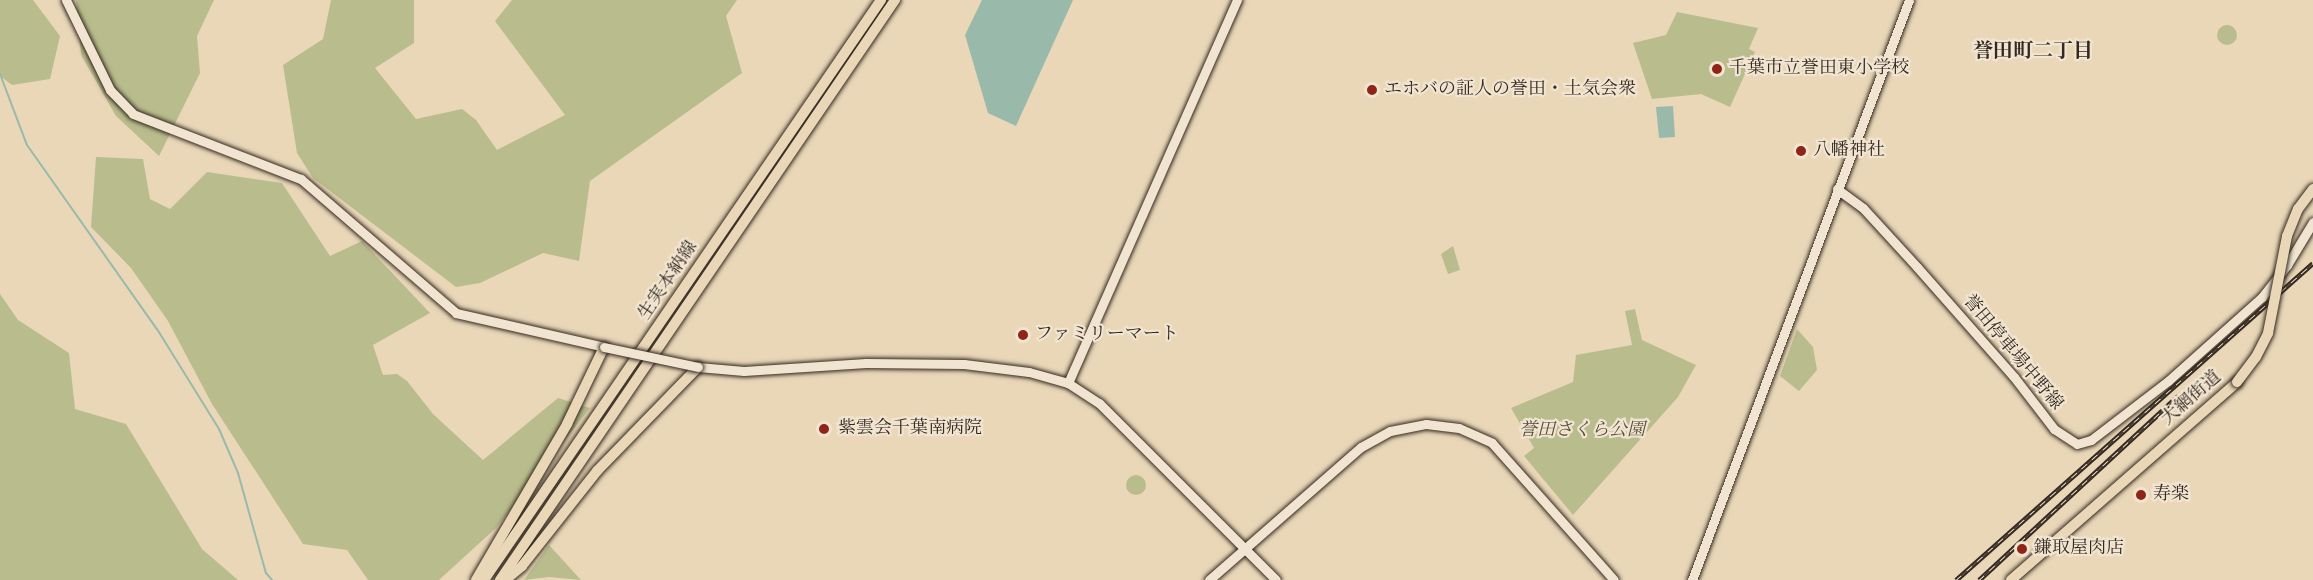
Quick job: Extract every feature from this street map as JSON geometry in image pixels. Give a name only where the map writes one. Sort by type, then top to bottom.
[{"type":"main road","name":"生実本納線","points":[[484,580],[880,0]]},
{"type":"main road","name":"生実本納線","points":[[500,580],[895,0]]},
{"type":"main road","name":"大網街道","points":[[2011,580],[2022,566],[2237,382],[2256,357],[2268,333],[2287,236],[2298,209],[2313,189]]},
{"type":"main road","points":[[476,580],[567,424],[604,347]]},
{"type":"main road","points":[[505,580],[522,566],[589,480],[698,367]]},
{"type":"street","points":[[66,0],[110,90],[133,114],[301,179],[456,313],[698,367],[744,371],[866,363],[964,364],[1029,372],[1068,383],[1099,403],[1276,580]]},
{"type":"street","points":[[1068,383],[1238,0]]},
{"type":"street","points":[[1692,580],[1909,0]]},
{"type":"street","name":"誉田停車場中野線","points":[[1837,189],[1863,208],[1917,267],[2054,429],[2077,444],[2091,440],[2168,381],[2262,297],[2287,265],[2313,222]]},
{"type":"street","points":[[1209,580],[1361,447],[1390,430],[1426,424],[1459,428],[1492,443],[1614,580]]},
{"type":"green space","points":[[0,0],[33,0],[60,36],[50,79],[12,85],[0,76]]},
{"type":"green space","points":[[76,0],[214,0],[197,36],[200,73],[159,156],[116,116],[81,55]]},
{"type":"green space","points":[[331,0],[414,0],[414,43],[375,68],[416,119],[462,109],[476,120],[497,150],[565,115],[495,21],[512,0],[737,0],[726,16],[742,73],[590,181],[579,261],[543,253],[480,283],[456,287],[313,178],[297,153],[283,65],[323,39]]},
{"type":"green space","points":[[1677,12],[1758,28],[1749,49],[1755,52],[1730,107],[1701,94],[1652,99],[1633,43],[1666,35]]},
{"type":"green space","points":[[2227,25],[2234,28],[2237,35],[2234,42],[2227,45],[2220,42],[2217,35],[2220,28]]},
{"type":"green space","points":[[96,157],[143,159],[150,199],[170,209],[207,172],[282,183],[330,256],[362,241],[430,313],[373,345],[383,375],[397,374],[407,381],[433,414],[483,460],[558,398],[590,408],[496,528],[439,580],[368,580],[347,550],[303,544],[212,404],[168,321],[131,268],[91,227]]},
{"type":"green space","points":[[1453,246],[1460,270],[1448,274],[1441,254]]},
{"type":"green space","points":[[0,294],[18,320],[69,353],[75,409],[126,424],[202,549],[238,580],[0,580]]},
{"type":"green space","name":"誉田さくら公園","points":[[1635,309],[1642,340],[1696,365],[1678,397],[1573,515],[1524,456],[1534,448],[1511,408],[1573,382],[1576,355],[1632,345],[1625,311]]},
{"type":"green space","points":[[1797,329],[1813,347],[1817,370],[1799,391],[1780,376]]},
{"type":"green space","points":[[1136,475],[1143,478],[1146,485],[1143,492],[1136,495],[1129,492],[1126,485],[1129,478]]},
{"type":"green space","points":[[549,545],[581,580],[549,577],[524,580]]},
{"type":"shaded area","points":[[982,0],[1073,0],[1016,126],[988,113],[965,35]]},
{"type":"shaded area","points":[[1673,106],[1675,137],[1659,138],[1656,107]]},
{"type":"waterway","points":[[0,74],[27,145],[157,329],[219,429],[238,473],[266,573],[272,580]]},
{"type":"railway","points":[[1956,580],[2313,263]]},
{"type":"railway","points":[[1979,580],[2178,396]]},
{"type":"place","name":"千葉市立誉田東小学校","points":[[1717,69]]},
{"type":"place","name":"エホバの証人の誉田・土気会衆","points":[[1372,90]]},
{"type":"place","name":"八幡神社","points":[[1801,151]]},
{"type":"place","name":"ファミリーマート","points":[[1023,335]]},
{"type":"place","name":"紫雲会千葉南病院","points":[[824,429]]},
{"type":"place","name":"寿楽","points":[[2141,495]]},
{"type":"place","name":"鎌取屋肉店","points":[[2022,549]]},
{"type":"district","name":"誉田町二丁目","points":[[2033,51]]}]
